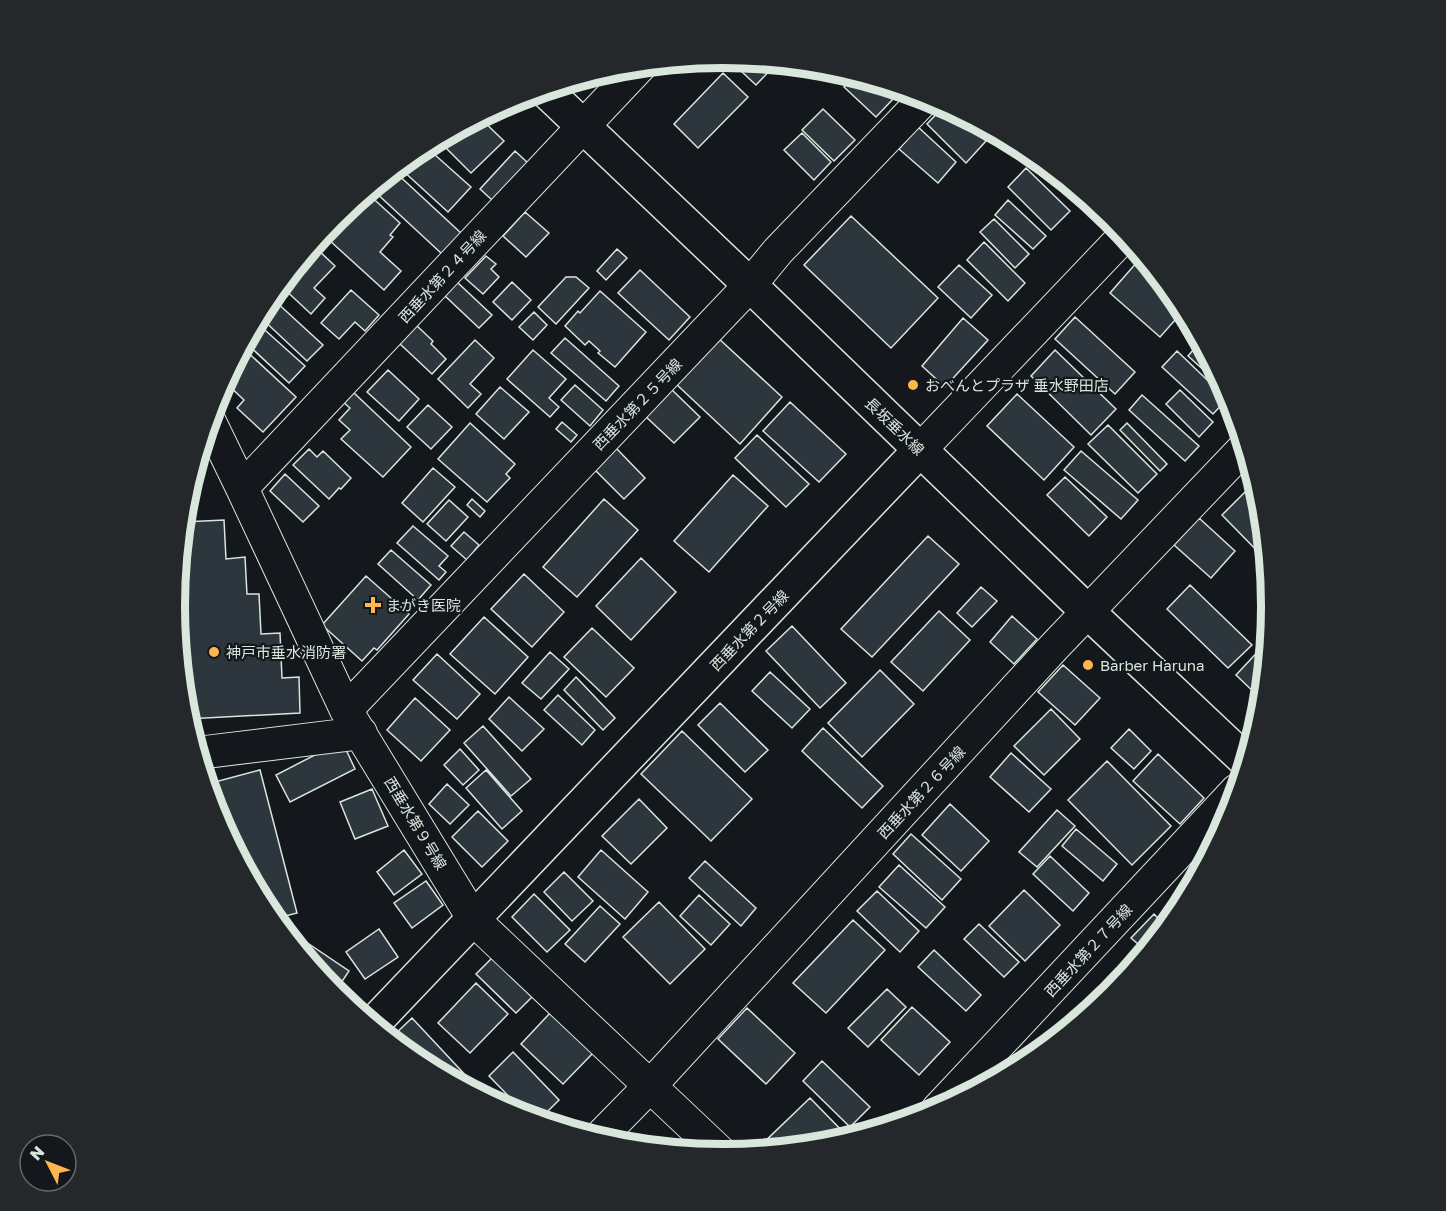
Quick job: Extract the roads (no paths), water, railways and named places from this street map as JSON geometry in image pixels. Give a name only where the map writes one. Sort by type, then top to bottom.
[{"type":"main road","name":"長坂垂水線","points":[[551,96],[1240,755]]},
{"type":"main road","name":"西垂水第２号線","points":[[378,1018],[920,450]]},
{"type":"street","name":"西垂水第２４号線","points":[[242,488],[631,76]]},
{"type":"street","name":"西垂水第２５号線","points":[[354,721],[750,285],[777,251],[919,104]]},
{"type":"street","name":"西垂水第２号線","points":[[920,450],[1119,242]]},
{"type":"street","name":"西垂水第９号線","points":[[215,431],[354,721],[474,920],[711,1143]]},
{"type":"street","name":"西垂水第２６号線","points":[[607,1130],[1054,647],[1239,453]]},
{"type":"street","points":[[205,751],[354,721]]},
{"type":"street","name":"西垂水第２７号線","points":[[955,1091],[1222,806]]},
{"type":"place","name":"おべんとプラザ 垂水野田店","points":[[913,385]]},
{"type":"place","name":"まがき医院","points":[[373,605]]},
{"type":"place","name":"神戸市垂水消防署","points":[[214,652]]},
{"type":"place","name":"Barber Haruna","points":[[1088,665]]}]
